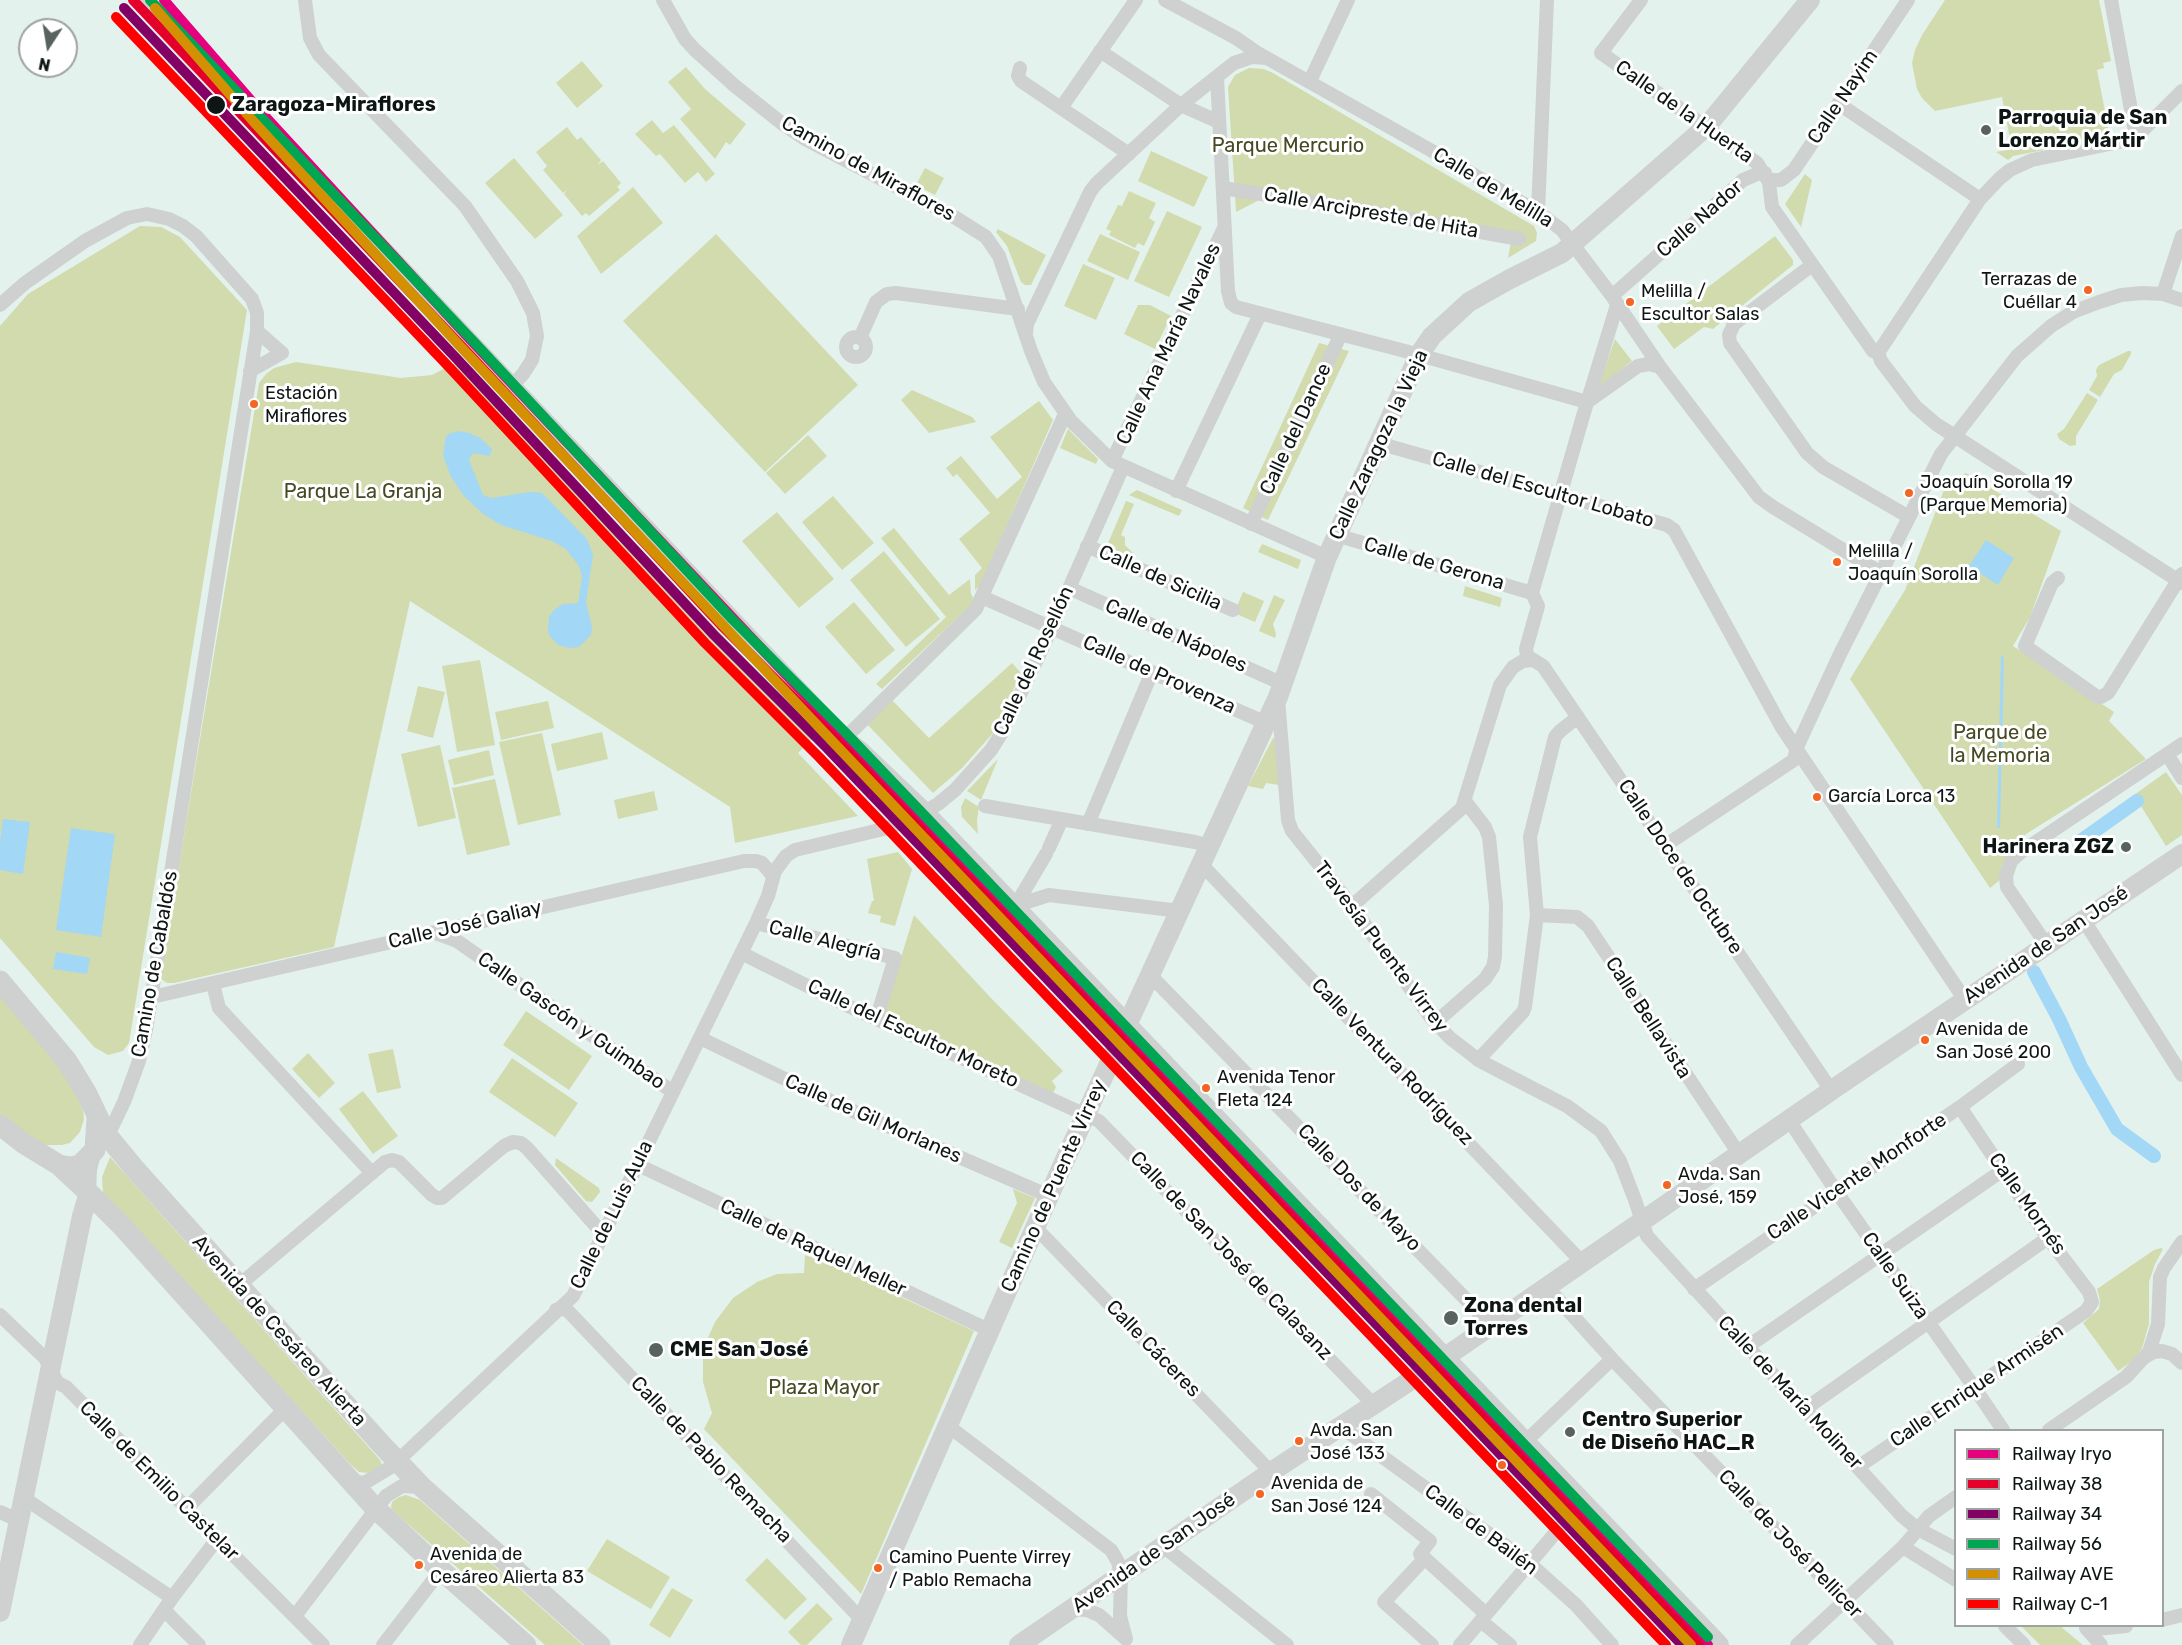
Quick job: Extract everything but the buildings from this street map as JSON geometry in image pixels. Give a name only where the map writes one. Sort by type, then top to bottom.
[{"type":"main road","points":[[144,0],[844,739],[860,751],[924,812],[1719,1645]]},
{"type":"main road","name":"Calle Zaragoza la Vieja","points":[[1279,691],[1336,535],[1419,355],[1432,336],[1469,302],[1562,254],[1707,126],[1810,0]]},
{"type":"main road","name":"Camino de Puente Virrey","points":[[851,1645],[1035,1227],[1202,865],[1279,691]]},
{"type":"main road","points":[[844,739],[844,750],[853,767],[1689,1645]]},
{"type":"main road","name":"Avenida de San José","points":[[1019,1645],[1340,1425],[1428,1369],[1831,1090],[2182,854]]},
{"type":"main road","name":"Avenida de Cesáreo Alierta","points":[[0,981],[68,1061],[97,1114],[101,1142],[238,1286],[422,1487],[600,1645]]},
{"type":"main road","points":[[0,1125],[23,1143],[59,1165],[89,1193],[375,1508],[526,1645]]},
{"type":"main road","points":[[59,1165],[71,1167],[80,1165],[101,1142]]},
{"type":"main road","name":"Camino de Cabaldós","points":[[0,1612],[82,1216],[89,1193]]},
{"type":"street","points":[[306,0],[310,38],[319,55],[465,206],[518,281],[533,313],[537,336],[532,360],[512,386]]},
{"type":"street","name":"Camino de Miraflores","points":[[663,0],[685,39],[699,54],[784,124],[805,139],[956,218],[986,237],[999,255],[1040,374],[1065,414],[1083,435],[1117,464],[1327,557]]},
{"type":"street","points":[[1061,108],[1136,0]]},
{"type":"street","name":"Calle de Melilla","points":[[1165,0],[1236,38],[1268,59],[1538,212],[1565,232],[1660,367],[1762,500],[1881,573]]},
{"type":"street","points":[[1310,81],[1348,0]]},
{"type":"street","points":[[1538,212],[1547,0]]},
{"type":"street","name":"Calle de la Huerta","points":[[1641,0],[1600,54],[1753,158],[1767,177]]},
{"type":"street","name":"Calle Nayim","points":[[1767,177],[1777,181],[1789,175],[1908,0]]},
{"type":"street","points":[[2111,0],[2136,137]]},
{"type":"street","points":[[1100,51],[1180,105],[1219,122]]},
{"type":"street","points":[[1026,333],[1028,324],[1090,192],[1180,105],[1217,77],[1240,60],[1257,57],[1268,59]]},
{"type":"street","points":[[1020,68],[1018,76],[1022,81],[1129,154]]},
{"type":"street","points":[[1217,77],[1228,298],[1231,303],[1236,307],[1260,314],[1587,402]]},
{"type":"street","points":[[1878,353],[1980,199],[2004,174],[2027,161],[2136,137],[2182,90]]},
{"type":"street","points":[[1839,104],[1980,199]]},
{"type":"street","name":"Calle Nador","points":[[1615,300],[1743,180],[1757,174],[1767,177]]},
{"type":"street","points":[[1767,177],[1772,207],[1873,351],[1878,353],[1881,361],[1920,412],[2181,579],[2108,693],[2102,697],[2096,696],[2025,646],[2052,584],[2058,578]]},
{"type":"street","name":"Calle Arcipreste de Hita","points":[[1223,188],[1519,239]]},
{"type":"street","name":"Camino de Cabaldós","points":[[0,305],[25,283],[85,241],[127,218],[142,214],[169,219],[190,231],[243,287],[255,306],[257,331],[152,997],[135,1073],[117,1117],[101,1142],[90,1170],[89,1193]]},
{"type":"street","name":"Calle Ana María Navales","points":[[1117,464],[1225,226]]},
{"type":"street","points":[[2163,294],[2182,236]]},
{"type":"street","points":[[1812,265],[1734,324],[1729,335],[1732,346],[1807,453],[1823,467],[1909,517]]},
{"type":"street","points":[[1013,292],[1028,299],[1042,297]]},
{"type":"street","points":[[860,338],[876,302],[882,296],[891,293],[1018,309]]},
{"type":"street","points":[[1666,845],[1791,763],[1845,644],[1941,453],[2017,356],[2051,326],[2073,312],[2110,298],[2142,293],[2163,294],[2182,300]]},
{"type":"street","points":[[1352,906],[1462,808],[1500,685],[1513,667],[1524,661],[1529,654],[1538,606],[1532,593],[1615,300]]},
{"type":"street","points":[[1176,491],[1260,314]]},
{"type":"street","points":[[250,371],[282,353],[257,331]]},
{"type":"street","name":"Calle del Dance","points":[[1251,524],[1341,334]]},
{"type":"street","points":[[1587,402],[1638,366],[1649,364],[1660,367]]},
{"type":"street","points":[[844,739],[976,609],[1065,414]]},
{"type":"street","name":"Calle del Escultor Lobato","points":[[1378,443],[1667,525],[1674,530],[1781,726],[1965,1000]]},
{"type":"street","name":"Calle del Rosellón","points":[[776,872],[786,856],[795,850],[888,828],[924,812],[938,804],[955,789],[991,750],[1001,734],[1069,588],[1117,464]]},
{"type":"street","name":"Calle de Gerona","points":[[1336,535],[1532,593]]},
{"type":"street","name":"Calle de Sicilia","points":[[1087,546],[1233,610]]},
{"type":"street","name":"Calle de Nápoles","points":[[1069,588],[1274,680],[1279,691]]},
{"type":"street","name":"Calle de Provenza","points":[[982,597],[1266,723]]},
{"type":"street","name":"Calle Doce de Octubre","points":[[1529,654],[1543,666],[1831,1090]]},
{"type":"street","points":[[1088,824],[1152,672]]},
{"type":"street","name":"Travesía Puente Virrey","points":[[1279,691],[1289,825],[1295,836],[1352,906],[1435,1023],[1450,1038],[1478,1060],[1567,1106],[1598,1128],[1620,1161],[1641,1220]]},
{"type":"street","points":[[1478,1060],[1524,1009],[1537,915],[1530,837],[1555,737],[1578,717]]},
{"type":"street","points":[[2046,944],[2007,887],[2006,876],[2011,861],[2182,744]]},
{"type":"street","points":[[2167,754],[2182,778]]},
{"type":"street","points":[[1435,1023],[1485,979],[1493,966],[1495,957],[1496,904],[1490,837],[1465,801]]},
{"type":"street","points":[[985,806],[1210,846]]},
{"type":"street","points":[[1062,819],[1022,901],[1049,895],[1180,911]]},
{"type":"street","name":"Calle José Galiay","points":[[152,997],[744,861],[756,861],[776,872]]},
{"type":"street","name":"Calle Ventura Rodríguez","points":[[1202,865],[1581,1261]]},
{"type":"street","name":"Calle de Luis Aula","points":[[349,1479],[359,1483],[366,1482],[385,1471],[573,1296],[756,923],[776,872]]},
{"type":"street","name":"Calle Bellavista","points":[[1537,915],[1577,917],[1588,926],[1739,1154]]},
{"type":"street","points":[[2083,919],[2182,1075]]},
{"type":"street","name":"Calle Alegría","points":[[756,923],[895,958],[878,1017]]},
{"type":"street","name":"Calle Gascón y Guimbao","points":[[469,950],[464,934],[468,926],[472,924]]},
{"type":"street","name":"Calle Gascón y Guimbao","points":[[433,933],[452,938],[673,1092]]},
{"type":"street","name":"Calle del Escultor Moreto","points":[[741,953],[848,1006],[878,1017],[1086,1114]]},
{"type":"street","name":"Calle Dos de Mayo","points":[[1151,976],[1490,1324]]},
{"type":"street","points":[[213,984],[219,1008],[371,1172]]},
{"type":"street","name":"Calle de Gil Morlanes","points":[[700,1038],[848,1110],[1049,1196]]},
{"type":"street","name":"Calle Vicente Monforte","points":[[1694,1289],[1960,1107],[2018,1064]]},
{"type":"street","name":"Calle Mornés","points":[[1960,1107],[2048,1238],[2089,1292],[2092,1302]]},
{"type":"street","name":"Calle de San José de Calasanz","points":[[1086,1114],[1107,1128],[1373,1404]]},
{"type":"street","name":"Calle Suiza","points":[[1789,1120],[1879,1254],[2002,1429]]},
{"type":"street","points":[[238,1286],[385,1162],[395,1160],[432,1195],[442,1198],[509,1143],[518,1142],[527,1148],[603,1234]]},
{"type":"street","name":"Calle de Raquel Meller","points":[[638,1165],[989,1330]]},
{"type":"street","points":[[1747,1347],[2003,1170]]},
{"type":"street","name":"Calle de María Moliner","points":[[1641,1220],[1647,1236],[1902,1516],[1918,1529],[1954,1548]]},
{"type":"street","name":"Calle Cáceres","points":[[1035,1227],[1271,1472]]},
{"type":"street","points":[[1805,1409],[2048,1238]]},
{"type":"street","points":[[2145,1357],[2156,1334],[2160,1277],[2182,1242]]},
{"type":"street","name":"Calle de José Pellicer","points":[[1546,1286],[1612,1359],[1887,1645]]},
{"type":"street","name":"Calle Enrique Armisén","points":[[1858,1467],[2086,1311],[2092,1302]]},
{"type":"street","name":"Calle de Pablo Remacha","points":[[556,1310],[562,1308],[569,1312],[862,1620]]},
{"type":"street","name":"Calle de Emilio Castelar","points":[[0,1315],[46,1359],[58,1383],[66,1387],[322,1645]]},
{"type":"street","points":[[2052,1429],[2126,1377],[2145,1357],[2154,1352],[2162,1351],[2172,1354],[2182,1363]]},
{"type":"street","points":[[1526,1441],[1612,1359]]},
{"type":"street","points":[[186,1509],[285,1409]]},
{"type":"street","points":[[947,1425],[1104,1544],[1116,1558],[1121,1574],[1119,1617],[1129,1642]]},
{"type":"street","name":"Calle de Bailén","points":[[1340,1425],[1528,1563],[1576,1605],[1612,1645]]},
{"type":"street","points":[[295,1616],[375,1508],[397,1487],[422,1487]]},
{"type":"street","points":[[1371,1494],[1430,1541],[1420,1554],[1510,1645]]},
{"type":"street","points":[[24,1498],[172,1598]]},
{"type":"street","points":[[1797,1645],[1903,1547],[1929,1516],[1954,1498]]},
{"type":"street","points":[[0,1512],[18,1520]]},
{"type":"street","points":[[1460,1645],[1568,1518]]},
{"type":"street","points":[[140,1645],[217,1539]]},
{"type":"street","points":[[1163,1546],[1287,1645]]},
{"type":"street","points":[[1903,1547],[1954,1579]]},
{"type":"street","points":[[1425,1558],[1384,1602],[1432,1645]]},
{"type":"street","points":[[383,1645],[441,1570]]},
{"type":"street","points":[[1071,1609],[1087,1610],[1099,1615],[1129,1642]]},
{"type":"street","points":[[164,1610],[198,1645]]},
{"type":"street","points":[[2164,1620],[2182,1615]]},
{"type":"street","points":[[2006,1627],[2024,1645]]},
{"type":"street","points":[[2085,1628],[2106,1627]]},
{"type":"street","points":[[2085,1628],[2101,1645]]},
{"type":"green space","points":[[1945,0],[2099,0],[2111,61],[2103,63],[2104,68],[2097,70],[2110,137],[2013,156],[2008,160],[1996,152],[2012,149],[2002,97],[1935,111],[1922,98],[1917,89],[1912,63],[1922,35]]},
{"type":"green space","points":[[582,61],[603,86],[577,108],[556,83]]},
{"type":"green space","points":[[686,67],[705,89],[746,124],[730,145],[726,142],[715,159],[680,119],[691,109],[668,82]]},
{"type":"green space","name":"Parque Mercurio","points":[[1249,68],[1264,69],[1273,73],[1534,226],[1537,233],[1536,241],[1508,258],[1511,242],[1263,198],[1236,212],[1228,87],[1235,75]]},
{"type":"green space","points":[[652,120],[663,133],[674,125],[715,174],[706,182],[698,172],[685,183],[660,154],[656,156],[635,134]]},
{"type":"green space","points":[[567,127],[577,140],[581,137],[601,160],[598,165],[603,161],[621,183],[617,187],[620,190],[589,216],[586,213],[582,216],[564,194],[567,190],[563,193],[543,170],[547,166],[536,152]]},
{"type":"green space","points":[[1151,151],[1208,177],[1194,207],[1138,181]]},
{"type":"green space","points":[[514,158],[563,215],[535,239],[485,183]]},
{"type":"green space","points":[[925,168],[944,178],[935,195],[916,185]]},
{"type":"green space","points":[[1805,174],[1812,180],[1801,227],[1785,204]]},
{"type":"green space","points":[[633,187],[663,223],[601,274],[577,236]]},
{"type":"green space","points":[[1129,191],[1156,203],[1149,218],[1155,222],[1144,246],[1138,243],[1135,248],[1109,235],[1111,231],[1106,229],[1118,205],[1122,206]]},
{"type":"green space","points":[[1167,211],[1202,227],[1169,297],[1134,281]]},
{"type":"green space","points":[[140,226],[161,227],[180,237],[247,310],[129,1043],[123,1051],[108,1055],[94,1047],[0,938],[0,326],[28,294]]},
{"type":"green space","points":[[998,229],[1046,255],[1031,285],[1021,282],[1007,246],[996,232]]},
{"type":"green space","points":[[716,234],[858,385],[765,472],[623,321]]},
{"type":"green space","points":[[1100,234],[1140,252],[1128,280],[1087,261]]},
{"type":"green space","points":[[1775,236],[1793,260],[1793,265],[1713,329],[1704,327],[1674,349],[1657,326]]},
{"type":"green space","points":[[1083,264],[1115,278],[1096,320],[1064,306]]},
{"type":"green space","points":[[1138,305],[1150,305],[1171,316],[1155,349],[1124,334]]},
{"type":"green space","points":[[1615,339],[1632,361],[1598,387]]},
{"type":"green space","points":[[1319,343],[1349,351],[1268,520],[1243,508]]},
{"type":"green space","points":[[2131,351],[2131,354],[2122,370],[2114,374],[2100,397],[2089,390],[2097,376],[2096,370],[2099,365]]},
{"type":"green space","name":"Parque La Granja","points":[[461,360],[817,735],[798,753],[858,816],[735,843],[730,807],[410,601],[334,947],[167,983],[161,979],[161,974],[259,383],[274,368],[296,362],[401,378],[432,375]]},
{"type":"green space","points":[[912,390],[972,417],[976,422],[929,433],[901,400]]},
{"type":"green space","points":[[2087,393],[2098,400],[2076,436],[2076,445],[2070,446],[2059,439],[2057,434],[2064,429]]},
{"type":"green space","points":[[1039,401],[1053,420],[980,586],[975,590],[975,575],[982,568],[959,539],[990,513],[957,474],[953,477],[946,468],[961,456],[997,499],[1022,477],[990,437]]},
{"type":"green space","points":[[1068,429],[1098,459],[1096,464],[1060,448]]},
{"type":"green space","points":[[808,435],[827,456],[785,494],[766,473]]},
{"type":"green space","name":"Parque de la Memoria","points":[[1966,473],[2061,531],[2030,617],[2013,646],[2114,712],[2109,721],[2146,759],[2026,834],[2005,859],[2000,880],[1990,888],[1850,679],[1905,590],[1946,485]]},
{"type":"green space","points":[[1137,490],[1182,510],[1179,516],[1129,495]]},
{"type":"green space","points":[[833,496],[874,543],[842,570],[802,522]]},
{"type":"green space","points":[[1126,501],[1134,504],[1121,535],[1125,537],[1125,545],[1133,553],[1130,559],[1106,548]]},
{"type":"green space","points":[[777,512],[834,579],[799,608],[742,541]]},
{"type":"green space","points":[[894,528],[949,595],[970,579],[973,597],[972,604],[882,689],[876,684],[946,617],[881,538]]},
{"type":"green space","points":[[1262,544],[1301,560],[1298,569],[1258,552]]},
{"type":"green space","points":[[884,551],[940,619],[906,647],[850,580]]},
{"type":"green space","points":[[1465,586],[1502,598],[1500,607],[1463,596]]},
{"type":"green space","points":[[1243,592],[1264,601],[1255,622],[1234,613]]},
{"type":"green space","points":[[1274,595],[1285,600],[1273,624],[1275,638],[1259,631]]},
{"type":"green space","points":[[854,602],[895,650],[866,674],[825,627]]},
{"type":"green space","points":[[480,660],[495,745],[457,752],[442,666]]},
{"type":"green space","points":[[1012,663],[1021,673],[994,732],[962,768],[933,793],[865,722],[890,698],[929,738]]},
{"type":"green space","points":[[418,686],[445,692],[433,738],[407,731]]},
{"type":"green space","points":[[548,701],[554,728],[501,740],[495,712]]},
{"type":"green space","points":[[602,732],[608,759],[557,771],[551,744]]},
{"type":"green space","points":[[542,733],[561,815],[518,825],[499,742]]},
{"type":"green space","points":[[1273,738],[1275,739],[1279,785],[1266,783],[1263,789],[1248,786]]},
{"type":"green space","points":[[440,745],[456,818],[418,827],[401,754]]},
{"type":"green space","points":[[489,750],[494,775],[454,785],[448,760]]},
{"type":"green space","points":[[998,759],[981,800],[967,791]]},
{"type":"green space","points":[[2166,772],[2182,795],[2182,835],[2166,846],[2134,795]]},
{"type":"green space","points":[[495,779],[510,845],[467,855],[452,788]]},
{"type":"green space","points":[[654,791],[658,810],[618,819],[614,800]]},
{"type":"green space","points":[[965,798],[979,807],[978,834],[962,817],[961,807]]},
{"type":"green space","points":[[898,852],[912,869],[895,926],[880,922],[881,916],[868,913],[874,901],[867,859]]},
{"type":"green space","points":[[914,915],[1063,1071],[1052,1081],[1056,1087],[1053,1093],[883,1016]]},
{"type":"green space","points":[[0,996],[69,1077],[83,1110],[84,1119],[80,1132],[70,1143],[46,1145],[28,1137],[0,1114]]},
{"type":"green space","points":[[526,1011],[592,1056],[569,1090],[503,1045]]},
{"type":"green space","points":[[393,1049],[401,1088],[377,1093],[368,1054]]},
{"type":"green space","points":[[308,1053],[335,1083],[319,1098],[292,1069]]},
{"type":"green space","points":[[512,1058],[578,1103],[555,1137],[489,1092]]},
{"type":"green space","points":[[363,1091],[398,1136],[373,1154],[339,1109]]},
{"type":"green space","points":[[110,1157],[380,1460],[382,1465],[369,1473],[359,1472],[351,1465],[103,1193],[102,1177]]},
{"type":"green space","points":[[556,1158],[599,1188],[600,1192],[592,1202],[586,1201],[555,1165]]},
{"type":"green space","points":[[1013,1189],[1035,1198],[1012,1248],[999,1242],[1017,1203]]},
{"type":"green space","points":[[2163,1249],[2149,1282],[2149,1324],[2142,1348],[2135,1359],[2118,1371],[2083,1323],[2099,1309],[2100,1300],[2097,1289],[2154,1250]]},
{"type":"green space","name":"Plaza Mayor","points":[[805,1255],[974,1331],[861,1594],[704,1429],[712,1413],[703,1382],[703,1358],[707,1340],[715,1322],[733,1298],[757,1282],[777,1274],[804,1273]]},
{"type":"green space","points":[[406,1495],[420,1500],[583,1645],[545,1645],[392,1510],[392,1502]]},
{"type":"green space","points":[[607,1539],[670,1577],[651,1609],[587,1571]]},
{"type":"green space","points":[[767,1558],[807,1599],[785,1620],[745,1580]]},
{"type":"green space","points":[[672,1588],[693,1600],[670,1638],[649,1625]]},
{"type":"green space","points":[[817,1603],[833,1619],[807,1645],[801,1645],[788,1632]]},
{"type":"green space","points":[[2022,1627],[2061,1627],[2083,1645],[2040,1645]]},
{"type":"water","points":[[458,431],[480,438],[492,449],[490,456],[473,453],[469,460],[483,495],[491,498],[530,492],[542,493],[587,539],[593,555],[586,602],[592,626],[591,635],[579,647],[569,648],[558,645],[549,635],[548,630],[549,617],[554,610],[563,604],[578,603],[582,576],[579,566],[566,549],[552,541],[501,525],[483,514],[464,496],[451,477],[443,455],[446,436]]},
{"type":"water","points":[[1986,540],[2014,558],[1998,585],[1969,566]]},
{"type":"water","points":[[2001,655],[2004,658],[2000,828],[1997,828]]},
{"type":"water","points":[[3,819],[30,822],[23,874],[0,870]]},
{"type":"water","points":[[71,828],[115,834],[101,937],[56,930]]},
{"type":"water","points":[[56,952],[90,958],[87,974],[53,969]]},
{"type":"waterway","points":[[2082,840],[2137,801]]},
{"type":"waterway","points":[[2034,972],[2081,1067],[2117,1129],[2154,1156]]},
{"type":"rail line","name":"38","points":[[133,0],[466,351],[723,627],[836,740],[1699,1645]]},
{"type":"rail line","name":"56","points":[[150,0],[475,343],[732,619],[845,732],[1708,1637]]},
{"type":"rail line","name":"Iryo","points":[[164,0],[262,113],[467,336],[1708,1645]]},
{"type":"rail line","name":"34","points":[[124,8],[457,359],[714,635],[827,748],[1682,1645]]},
{"type":"rail line","name":"AVE","points":[[155,8],[253,121],[458,344],[1691,1645]]},
{"type":"rail line","name":"C-1","points":[[116,17],[449,367],[705,643],[819,757],[1666,1645]]},
{"type":"place","name":"Zaragoza-Miraflores","points":[[216,105]]},
{"type":"place","name":"Parroquia de San Lorenzo Mártir","points":[[1986,130]]},
{"type":"place","name":"Terrazas de Cuéllar 4","points":[[2088,290]]},
{"type":"place","name":"Melilla / Escultor Salas","points":[[1630,302]]},
{"type":"place","name":"Estación Miraflores","points":[[254,404]]},
{"type":"place","name":"Joaquín Sorolla 19 (Parque Memoria)","points":[[1909,493]]},
{"type":"place","name":"Melilla / Joaquín Sorolla","points":[[1837,562]]},
{"type":"place","name":"García Lorca 13","points":[[1817,797]]},
{"type":"place","name":"Harinera ZGZ","points":[[2126,847]]},
{"type":"place","name":"Avenida de San José 200","points":[[1925,1040]]},
{"type":"place","name":"Avenida Tenor Fleta 124","points":[[1206,1088]]},
{"type":"place","name":"Avda. San José, 159","points":[[1667,1185]]},
{"type":"place","name":"Zona dental Torres","points":[[1451,1318]]},
{"type":"place","name":"CME San José","points":[[656,1350]]},
{"type":"place","name":"Centro Superior de Diseño HAC_R","points":[[1570,1432]]},
{"type":"place","name":"Avda. San José 133","points":[[1299,1441]]},
{"type":"place","name":"Avenida de San José 124","points":[[1260,1494]]},
{"type":"place","name":"Avenida de Cesáreo Alierta 83","points":[[419,1565]]},
{"type":"place","name":"Camino Puente Virrey / Pablo Remacha","points":[[878,1568]]}]
